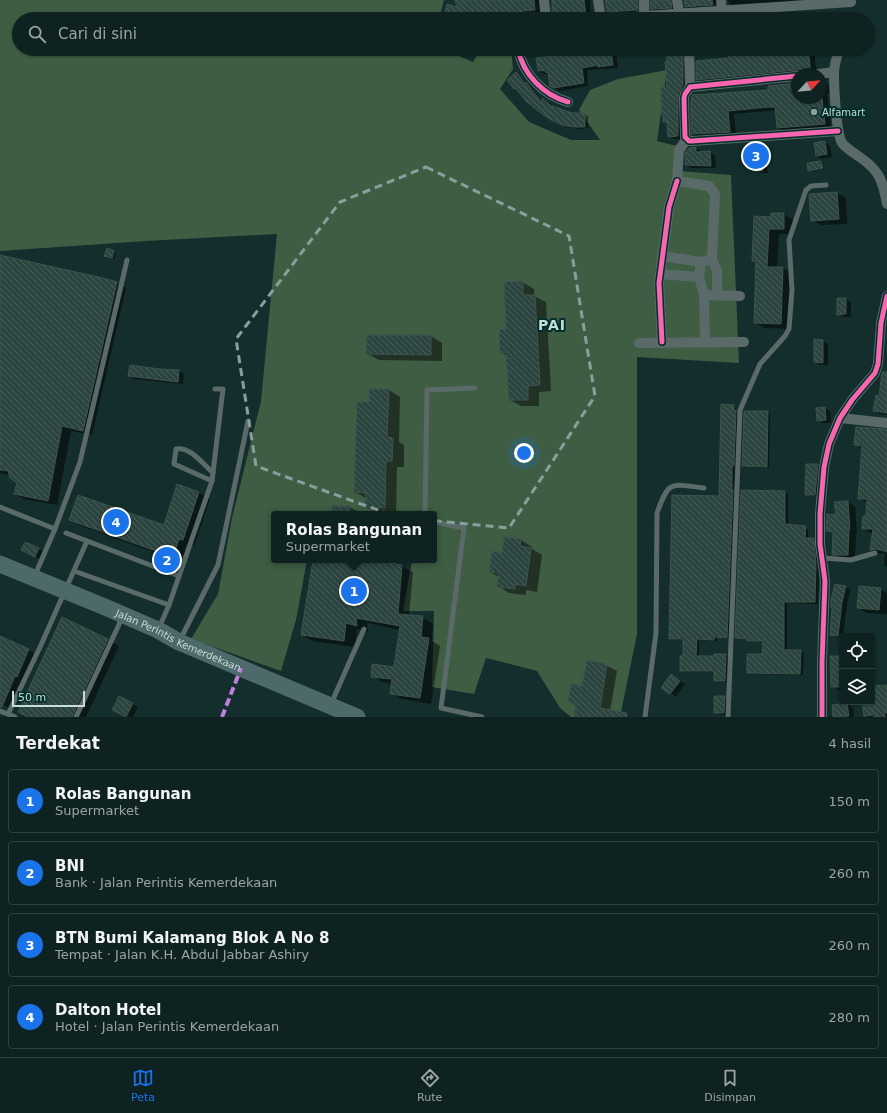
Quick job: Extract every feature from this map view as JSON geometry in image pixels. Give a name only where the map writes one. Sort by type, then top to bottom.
[{"type":"highway","name":"Jalan Perintis Kemerdekaan","points":[[0,564],[66,590],[158,630],[179,642],[357,717]]},
{"type":"street","points":[[544,0],[545,12]]},
{"type":"street","points":[[598,0],[600,12]]},
{"type":"street","points":[[644,0],[648,12]]},
{"type":"street","points":[[677,0],[679,12]]},
{"type":"street","points":[[721,0],[722,10]]},
{"type":"street","points":[[693,12],[770,4],[851,1],[848,12]]},
{"type":"street","points":[[520,56],[532,79],[557,99],[568,102]]},
{"type":"street","points":[[689,56],[690,87],[684,98],[684,126],[685,137],[687,139],[692,141],[838,131]]},
{"type":"street","points":[[837,56],[834,72],[838,131],[841,141],[847,148],[872,165],[877,171],[884,189],[887,204]]},
{"type":"street","points":[[827,73],[834,72]]},
{"type":"street","points":[[690,87],[791,77]]},
{"type":"street","points":[[662,342],[659,283],[662,256],[669,207],[677,181],[679,150],[687,139]]},
{"type":"street","points":[[677,181],[709,186],[715,194],[712,259],[717,271],[717,294]]},
{"type":"street","points":[[662,256],[701,262],[712,259]]},
{"type":"street","points":[[701,262],[699,277],[704,295],[705,342]]},
{"type":"street","points":[[660,274],[699,277]]},
{"type":"street","points":[[704,295],[717,294],[740,296]]},
{"type":"street","points":[[822,717],[825,581],[820,544],[820,514],[824,467],[829,444],[840,418],[852,400],[875,373],[883,339],[881,323],[887,296]]},
{"type":"street","points":[[638,343],[744,342]]},
{"type":"street","points":[[840,418],[887,423]]},
{"type":"lane","points":[[728,717],[740,410],[760,364],[785,336],[789,329],[792,290],[789,240],[806,190],[811,186],[826,184]]},
{"type":"lane","points":[[33,578],[55,529],[80,462],[127,260]]},
{"type":"lane","points":[[425,511],[427,390],[475,388]]},
{"type":"lane","points":[[158,630],[169,605],[212,481],[223,389],[215,389]]},
{"type":"lane","points":[[179,642],[218,565],[248,421]]},
{"type":"lane","points":[[212,481],[174,464],[176,449],[185,449],[200,460],[213,473]]},
{"type":"lane","points":[[645,717],[656,633],[657,513],[663,496],[669,487],[675,485],[704,488]]},
{"type":"lane","points":[[0,508],[55,529]]},
{"type":"lane","points":[[437,523],[464,528],[440,708],[482,717]]},
{"type":"lane","points":[[66,533],[179,576]]},
{"type":"lane","points":[[8,714],[66,590],[87,541]]},
{"type":"lane","points":[[823,558],[851,560],[875,554]]},
{"type":"lane","points":[[74,571],[169,605]]},
{"type":"lane","points":[[76,717],[123,615]]},
{"type":"lane","points":[[331,705],[364,629]]},
{"type":"lane","points":[[0,711],[14,717]]},
{"type":"highlighted area","points":[[426,167],[569,236],[595,396],[509,528],[397,517],[256,466],[236,339],[340,202]]},
{"type":"green space","points":[[0,0],[444,0],[441,12],[12,12],[12,56],[459,56],[473,62],[477,56],[512,56],[513,69],[500,89],[529,122],[571,140],[600,140],[579,110],[590,90],[618,79],[667,70],[657,141],[677,146],[680,171],[731,175],[739,363],[637,357],[637,634],[620,717],[571,717],[560,708],[537,671],[486,658],[474,694],[432,687],[434,611],[403,611],[412,563],[437,563],[437,511],[271,511],[271,563],[306,563],[296,620],[281,671],[191,639],[218,594],[232,518],[261,401],[277,234],[0,251]]},
{"type":"building","points":[[455,0],[534,0],[535,10],[513,12],[445,12],[447,4],[457,7]]},
{"type":"building","points":[[552,0],[584,0],[586,12],[552,12]]},
{"type":"building","points":[[605,0],[638,0],[638,10],[607,12]]},
{"type":"building","points":[[650,0],[671,0],[672,8],[650,9]]},
{"type":"building","points":[[684,0],[696,0],[696,6],[685,7]]},
{"type":"building","points":[[696,0],[712,0],[713,5],[697,6]]},
{"type":"building","points":[[555,56],[612,56],[613,65],[598,67],[598,65],[582,68],[584,83],[553,88],[550,86],[548,72],[546,73],[545,70],[538,71],[536,58]]},
{"type":"building","points":[[667,56],[683,56],[683,85],[679,92],[678,98],[678,136],[668,137],[667,122],[663,122],[663,114],[661,114],[661,87],[667,86],[665,62],[667,61]]},
{"type":"building","points":[[729,56],[809,56],[810,68],[791,68],[791,70],[696,80],[696,61],[729,58]]},
{"type":"building","points":[[516,72],[525,83],[526,82],[542,103],[542,98],[553,108],[552,106],[572,113],[585,113],[585,127],[563,125],[551,120],[538,111],[527,102],[515,88],[514,89],[507,80]]},
{"type":"building","points":[[791,84],[791,104],[823,104],[825,124],[777,128],[775,107],[768,107],[728,111],[730,132],[691,134],[691,99],[693,94],[768,90],[768,86]]},
{"type":"building","points":[[825,141],[827,154],[816,156],[814,143]]},
{"type":"building","points":[[759,143],[763,171],[753,171],[750,144]]},
{"type":"building","points":[[696,147],[696,152],[710,151],[711,166],[685,165],[685,152],[689,148]]},
{"type":"building","points":[[821,161],[823,168],[808,171],[807,163]]},
{"type":"building","points":[[837,192],[839,219],[811,221],[809,194]]},
{"type":"building","points":[[771,213],[784,213],[784,229],[769,229],[767,267],[783,267],[781,324],[754,323],[756,261],[752,261],[754,216],[771,217]]},
{"type":"building","points":[[107,248],[114,251],[112,258],[104,256]]},
{"type":"building","points":[[0,255],[117,282],[83,431],[62,426],[48,501],[14,494],[17,483],[10,478],[8,471],[0,470]]},
{"type":"building","points":[[523,281],[523,295],[535,295],[540,385],[528,386],[528,400],[509,400],[506,352],[500,353],[499,330],[506,329],[504,282]]},
{"type":"building","points":[[837,298],[846,298],[846,314],[837,315]]},
{"type":"building","points":[[367,335],[431,335],[431,355],[366,354]]},
{"type":"building","points":[[814,339],[823,340],[823,363],[814,362]]},
{"type":"building","points":[[130,365],[179,370],[178,382],[128,376]]},
{"type":"building","points":[[882,372],[887,372],[887,413],[873,411],[876,395],[879,396]]},
{"type":"building","points":[[369,389],[389,389],[387,437],[393,438],[392,461],[386,461],[385,508],[365,507],[366,493],[354,492],[357,402],[369,402]]},
{"type":"building","points":[[721,404],[734,405],[734,410],[736,411],[734,466],[732,466],[733,490],[727,638],[714,637],[714,640],[697,639],[696,656],[726,654],[725,681],[714,681],[714,671],[680,671],[680,656],[683,656],[683,639],[669,639],[672,495],[719,496]]},
{"type":"building","points":[[825,407],[826,420],[817,421],[816,408]]},
{"type":"building","points":[[744,411],[768,411],[767,467],[742,466]]},
{"type":"building","points":[[856,427],[887,429],[887,552],[876,549],[870,550],[873,529],[862,529],[863,516],[866,516],[867,499],[858,499],[862,446],[854,445]]},
{"type":"building","points":[[806,464],[818,464],[815,495],[805,495]]},
{"type":"building","points":[[177,484],[199,492],[183,540],[179,539],[173,557],[69,520],[78,495],[164,525]]},
{"type":"building","points":[[741,490],[785,491],[785,524],[806,526],[805,538],[814,538],[816,565],[815,602],[784,602],[784,650],[801,650],[800,674],[747,673],[747,654],[762,654],[763,641],[747,641],[747,639],[735,638]]},
{"type":"building","points":[[848,501],[850,529],[848,555],[832,555],[833,532],[826,531],[827,514],[836,515],[834,502]]},
{"type":"building","points":[[332,506],[349,506],[349,511],[332,511]]},
{"type":"building","points":[[504,537],[521,539],[520,546],[531,548],[526,586],[515,584],[515,589],[497,587],[499,573],[489,572],[492,551],[502,553]]},
{"type":"building","points":[[25,542],[39,548],[35,557],[21,550]]},
{"type":"building","points":[[313,563],[389,563],[402,565],[398,614],[423,616],[421,637],[429,638],[420,698],[390,694],[392,679],[371,677],[372,664],[394,667],[400,626],[356,618],[357,626],[346,623],[344,641],[301,635]]},
{"type":"building","points":[[835,584],[846,586],[842,602],[838,636],[830,635],[832,608],[831,600]]},
{"type":"building","points":[[859,586],[881,588],[879,610],[857,608]]},
{"type":"building","points":[[62,617],[108,639],[72,717],[28,717],[18,712]]},
{"type":"building","points":[[0,636],[29,649],[17,677],[15,676],[2,707],[0,707]]},
{"type":"building","points":[[830,656],[839,656],[839,687],[831,687]]},
{"type":"building","points":[[587,660],[607,664],[600,708],[627,713],[627,717],[574,717],[576,704],[568,702],[571,684],[582,686]]},
{"type":"building","points":[[671,674],[680,681],[670,694],[661,688]]},
{"type":"building","points":[[887,685],[887,713],[884,713],[885,717],[874,717],[873,715],[864,716],[862,705],[875,705],[875,686]]},
{"type":"building","points":[[119,696],[133,703],[126,717],[112,710]]},
{"type":"building","points":[[714,696],[725,696],[724,713],[714,713]]},
{"type":"building","points":[[832,705],[847,705],[849,716],[833,717]]},
{"type":"marked path","points":[[222,717],[241,668]]},
{"type":"cycle path","points":[[520,56],[524,67],[529,75],[543,89],[559,99],[568,102]]},
{"type":"cycle path","points":[[791,77],[690,87],[684,98],[685,137],[689,141],[692,141],[838,131]]},
{"type":"cycle path","points":[[662,342],[659,283],[669,207],[677,181]]},
{"type":"cycle path","points":[[822,717],[825,581],[820,544],[820,514],[824,467],[829,444],[840,418],[852,400],[875,373],[878,364],[881,323],[887,296]]},
{"type":"place","name":"Alfamart","points":[[814,112]]},
{"type":"place","name":"BTN Bumi Kalamang Blok A No 8","points":[[756,156]]},
{"type":"place","name":"Dalton Hotel","points":[[116,522]]},
{"type":"place","name":"BNI","points":[[167,560]]},
{"type":"place","name":"Rolas Bangunan","points":[[354,591]]},
{"type":"district","name":"PAI","points":[[552,325]]}]
